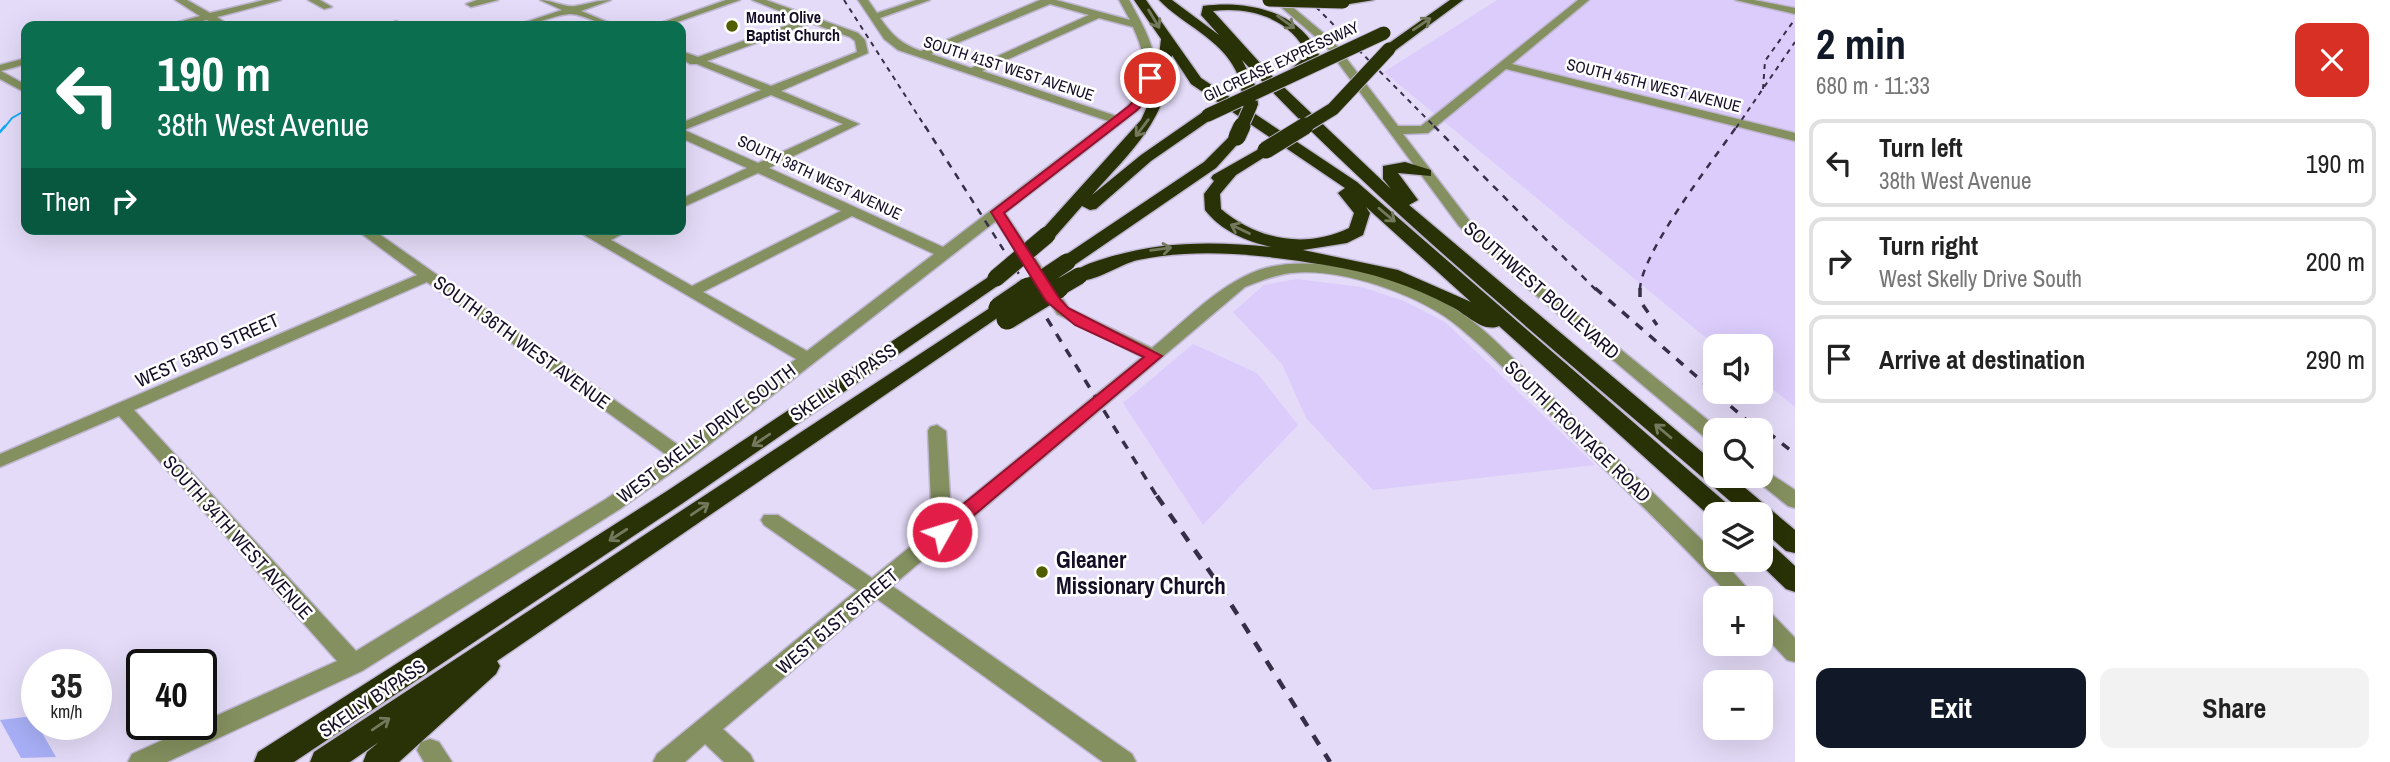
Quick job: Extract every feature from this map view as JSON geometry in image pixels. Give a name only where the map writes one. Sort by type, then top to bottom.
[{"type":"highway","points":[[1140,0],[1196,81],[1208,92],[1314,158],[1392,219],[1709,502]]},
{"type":"highway","points":[[1165,0],[1230,40]]},
{"type":"highway","points":[[1073,269],[1131,219],[1210,165],[1237,137],[1251,105],[1247,79],[1238,60],[1219,41],[1165,0]]},
{"type":"highway","points":[[1269,0],[1368,0]]},
{"type":"highway","points":[[1131,219],[1229,173],[1333,109],[1389,50],[1457,0]]},
{"type":"highway","points":[[1287,78],[1310,62],[1313,52],[1299,31],[1267,10],[1237,3],[1210,6],[1207,15],[1348,160],[1703,466]]},
{"type":"highway","name":"GILCREASE EXPRESSWAY","points":[[1047,234],[1084,210],[1146,159],[1208,115],[1389,29]]},
{"type":"highway","name":"SKELLY BYPASS","points":[[269,762],[675,497],[996,278],[1047,234],[1154,113],[1165,85],[1166,40]]},
{"type":"highway","points":[[1388,169],[1408,150]]},
{"type":"highway","points":[[1229,173],[1216,187],[1211,202],[1219,217],[1240,231],[1275,241],[1303,245],[1347,237],[1361,225],[1362,213],[1314,158]]},
{"type":"highway","points":[[1388,169],[1405,167],[1425,173]]},
{"type":"highway","points":[[1388,169],[1394,183],[1471,267]]},
{"type":"highway","points":[[1073,269],[1132,254],[1187,246],[1223,246],[1362,265],[1412,280],[1454,299],[1571,381]]},
{"type":"highway","name":"SKELLY BYPASS","points":[[325,762],[908,369],[1003,314],[1073,269]]},
{"type":"highway","points":[[1729,488],[1795,544]]},
{"type":"highway","points":[[1773,561],[1795,582]]},
{"type":"highway","points":[[378,762],[542,615]]},
{"type":"street","points":[[180,0],[216,21]]},
{"type":"street","points":[[191,21],[276,0]]},
{"type":"street","points":[[313,0],[327,7]]},
{"type":"street","points":[[471,4],[493,0]]},
{"type":"street","points":[[545,0],[599,21]]},
{"type":"street","points":[[536,21],[606,0]]},
{"type":"street","points":[[672,21],[735,0]]},
{"type":"street","points":[[686,125],[863,53],[863,45],[854,35],[757,0]]},
{"type":"street","points":[[863,0],[875,17],[925,0]]},
{"type":"street","name":"WEST SKELLY DRIVE SOUTH","points":[[141,762],[354,664],[528,559],[681,456],[806,357],[1117,120],[1142,100],[1150,78],[1149,52],[1124,0]]},
{"type":"street","name":"SOUTHWEST BOULEVARD","points":[[1278,0],[1328,43],[1464,223],[1507,264],[1703,426]]},
{"type":"street","points":[[1408,150],[1424,130],[1584,0]]},
{"type":"street","points":[[1740,0],[1795,11]]},
{"type":"street","points":[[920,55],[1047,1],[1138,25]]},
{"type":"street","points":[[973,71],[1097,15]]},
{"type":"street","name":"SOUTH 41ST WEST AVENUE","points":[[875,17],[893,43],[920,55],[1117,120]]},
{"type":"street","points":[[686,65],[813,19]]},
{"type":"street","points":[[686,56],[853,124],[686,202]]},
{"type":"street","points":[[0,68],[21,62]]},
{"type":"street","name":"SOUTH 45TH WEST AVENUE","points":[[1505,65],[1795,136]]},
{"type":"street","points":[[0,74],[21,87]]},
{"type":"street","points":[[1392,130],[1424,130]]},
{"type":"street","name":"SOUTH 38TH WEST AVENUE","points":[[686,135],[944,253]]},
{"type":"street","points":[[691,292],[852,211]]},
{"type":"street","points":[[997,212],[1063,311],[1080,322],[1154,356]]},
{"type":"street","name":"SOUTH 36TH WEST AVENUE","points":[[371,235],[681,456]]},
{"type":"street","points":[[591,235],[806,357]]},
{"type":"street","points":[[600,240],[611,235]]},
{"type":"street","name":"WEST 51ST STREET","points":[[666,762],[1240,284],[1267,271],[1318,270],[1394,287]]},
{"type":"street","name":"WEST 53RD STREET","points":[[0,461],[430,275]]},
{"type":"street","name":"SOUTH FRONTAGE ROAD","points":[[1394,287],[1447,311],[1478,333],[1734,586]]},
{"type":"street","name":"SOUTH 34TH WEST AVENUE","points":[[122,409],[354,664]]},
{"type":"street","points":[[937,431],[942,532]]},
{"type":"street","points":[[1773,483],[1795,501]]},
{"type":"street","points":[[771,520],[864,584],[878,588],[1123,762]]},
{"type":"street","points":[[1773,630],[1795,653]]},
{"type":"street","points":[[706,729],[741,762]]},
{"type":"shaded area","points":[[1497,0],[1795,0],[1795,407],[1773,390],[1773,334],[1703,335],[1384,72]]},
{"type":"shaded area","points":[[1296,279],[1362,287],[1404,301],[1445,322],[1595,465],[1373,490],[1306,418],[1282,364],[1233,312],[1264,285]]},
{"type":"shaded area","points":[[1193,344],[1257,373],[1298,425],[1203,525],[1123,403]]},
{"type":"building","points":[[21,717],[21,740],[46,740],[56,757],[21,758],[0,720]]},
{"type":"waterway","points":[[4,128],[12,118],[21,113]]},
{"type":"waterway","points":[[0,132],[5,126]]},
{"type":"railway","points":[[844,0],[926,128]]},
{"type":"railway","points":[[1309,0],[1436,128]]},
{"type":"railway","points":[[1763,89],[1765,61],[1795,19]]},
{"type":"railway","points":[[1763,89],[1795,42]]},
{"type":"railway","points":[[1736,128],[1763,89]]},
{"type":"railway","points":[[925,126],[1029,290]]},
{"type":"railway","points":[[1434,126],[1596,290]]},
{"type":"railway","points":[[1640,290],[1643,274],[1665,231],[1737,126]]},
{"type":"railway","points":[[1028,288],[1158,498]]},
{"type":"railway","points":[[1595,288],[1744,418]]},
{"type":"railway","points":[[1640,290],[1640,301],[1657,325]]},
{"type":"railway","points":[[1773,436],[1795,454]]},
{"type":"railway","points":[[1157,496],[1217,582],[1330,762]]},
{"type":"place","name":"Mount Olive Baptist Church","points":[[732,26]]},
{"type":"place","name":"Gleaner Missionary Church","points":[[1042,572]]},
{"type":"route","points":[[942,532],[1154,356],[1080,322],[1063,311],[997,212],[1133,108],[1142,100],[1150,78]]}]
